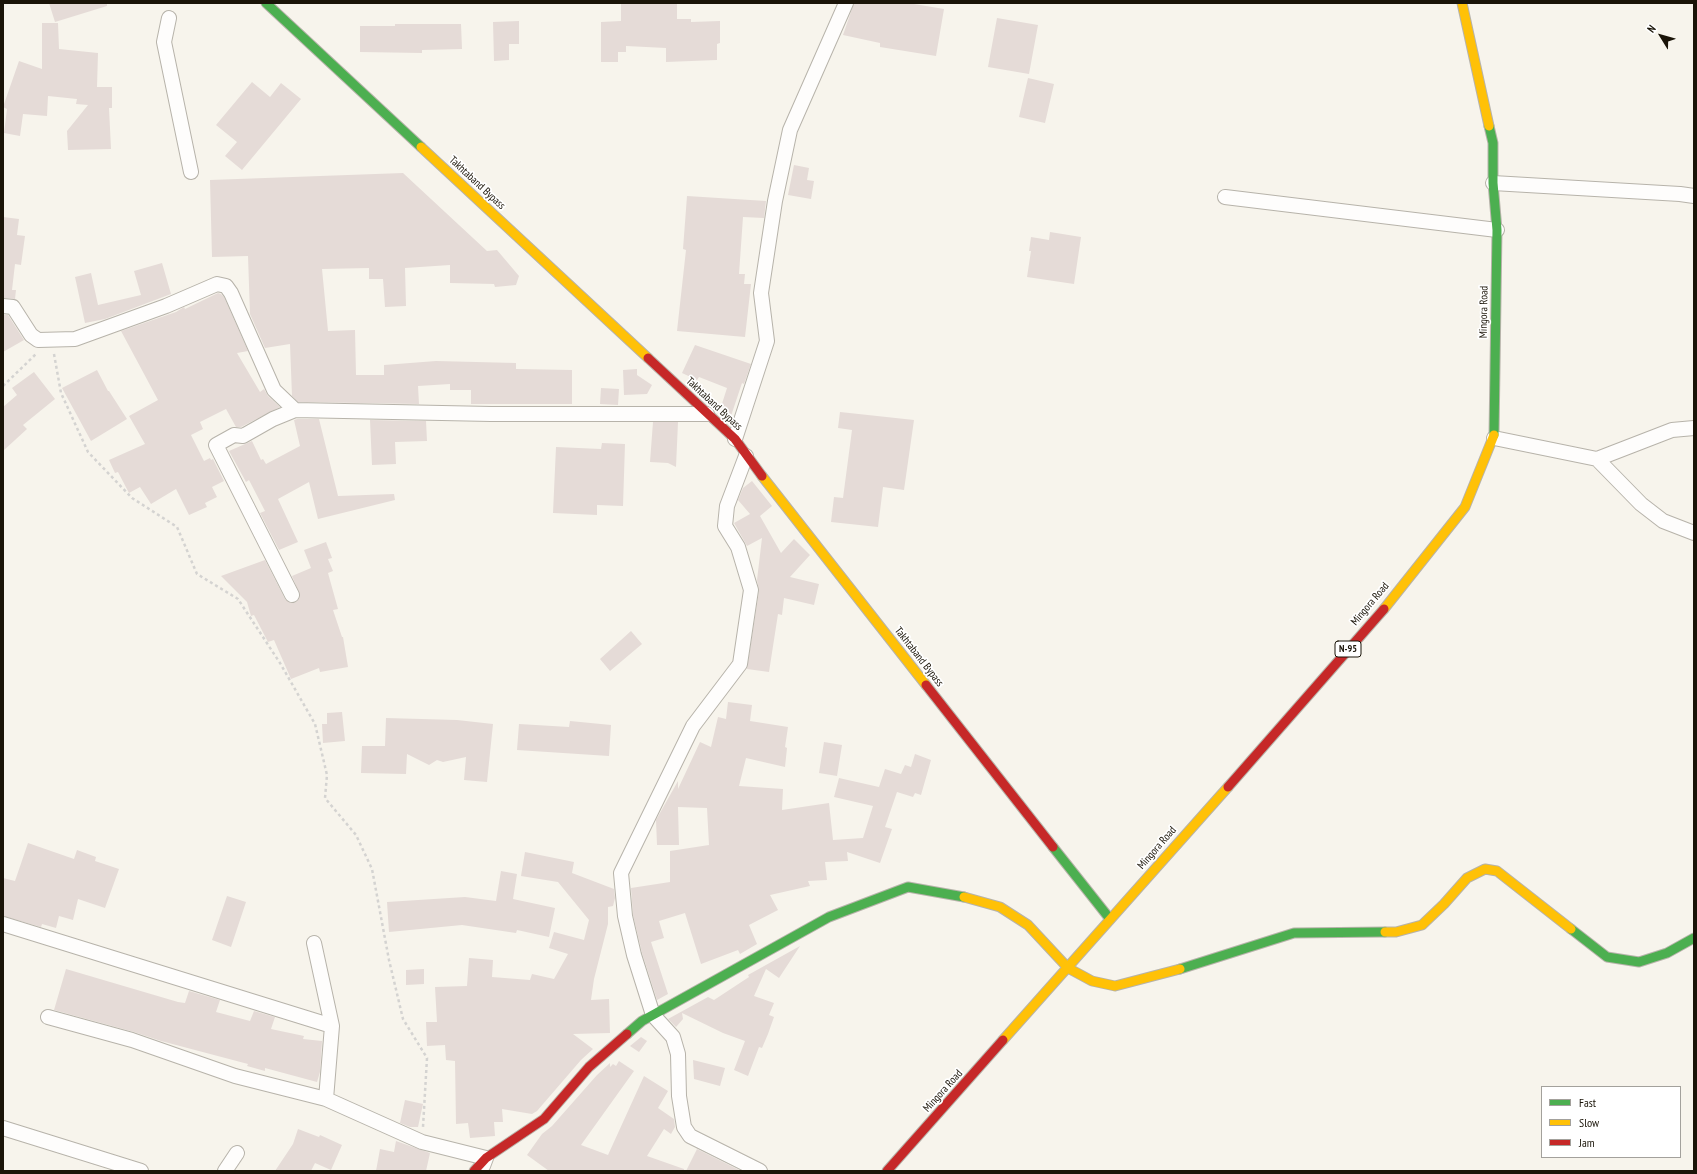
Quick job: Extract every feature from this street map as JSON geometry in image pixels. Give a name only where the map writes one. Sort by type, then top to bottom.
[{"type":"main road","name":"Takhtaband Bypass","points":[[266,3],[735,439],[746,456],[1110,919]]},
{"type":"main road","name":"Mingora Road","points":[[887,1171],[1068,968],[1384,608],[1465,507],[1494,438],[1497,230],[1493,183],[1493,143],[1466,5]]},
{"type":"main road","points":[[474,1171],[544,1119],[589,1067],[642,1021],[829,917],[908,887],[964,897],[1000,907],[1028,925],[1068,968],[1092,981],[1115,986],[1162,974],[1294,933],[1396,932],[1422,925],[1444,904],[1467,878],[1485,869],[1498,871],[1607,957],[1639,962],[1667,953],[1694,938]]},
{"type":"street","points":[[735,439],[767,341],[761,293],[775,201],[790,130],[846,3]]},
{"type":"street","points":[[168,18],[164,42],[191,172]]},
{"type":"street","points":[[1493,183],[1694,196]]},
{"type":"street","points":[[1225,197],[1497,230]]},
{"type":"street","points":[[3,306],[13,307],[31,335],[38,340],[75,339],[166,306],[217,284],[226,286],[231,293],[274,390],[295,410]]},
{"type":"street","points":[[292,595],[216,445],[234,435],[243,436],[273,419],[295,410],[491,414],[707,414]]},
{"type":"street","points":[[1494,438],[1597,459],[1672,430],[1694,428]]},
{"type":"street","points":[[746,456],[727,506],[725,526],[738,547],[752,590],[740,664],[693,726],[621,873],[627,922],[634,956],[653,1015],[673,1037],[678,1054],[679,1096],[684,1127],[690,1136],[760,1171]]},
{"type":"street","points":[[1597,459],[1641,504],[1663,521],[1694,532]]},
{"type":"street","points":[[3,924],[332,1026]]},
{"type":"street","points":[[314,943],[332,1026],[326,1099]]},
{"type":"street","points":[[48,1017],[132,1040],[235,1076],[326,1099],[422,1142],[484,1165]]},
{"type":"street","points":[[3,1128],[142,1171]]},
{"type":"street","points":[[225,1171],[237,1153]]},
{"type":"path","points":[[3,386],[51,340]]},
{"type":"path","points":[[51,340],[61,393],[88,452],[132,498],[177,527],[197,574],[238,599],[280,663],[315,724],[327,775],[325,798],[356,836],[372,869],[403,1019],[426,1058],[425,1116],[422,1142]]},
{"type":"building","points":[[49,3],[107,3],[107,6],[55,22]]},
{"type":"building","points":[[621,3],[677,3],[677,19],[691,19],[691,22],[720,21],[720,43],[717,44],[717,60],[666,62],[666,48],[626,46],[626,52],[618,52],[618,62],[601,62],[601,22],[621,21]]},
{"type":"building","points":[[854,3],[908,3],[944,9],[936,56],[880,47],[880,43],[843,35]]},
{"type":"building","points":[[997,18],[1038,25],[1029,74],[988,67]]},
{"type":"building","points":[[519,21],[519,44],[509,44],[509,60],[494,61],[493,22]]},
{"type":"building","points":[[42,23],[58,23],[59,49],[98,53],[97,87],[112,87],[112,108],[109,108],[111,149],[68,150],[67,131],[88,105],[76,104],[77,99],[48,96],[47,116],[23,114],[20,136],[4,133],[7,109],[3,107],[19,61],[42,69]]},
{"type":"building","points":[[395,24],[461,24],[462,49],[422,50],[422,53],[360,52],[360,26],[395,26]]},
{"type":"building","points":[[1028,78],[1054,84],[1045,123],[1019,117]]},
{"type":"building","points":[[252,82],[270,97],[281,83],[301,99],[242,170],[225,156],[237,142],[216,125]]},
{"type":"building","points":[[794,165],[809,168],[807,180],[814,181],[811,199],[788,195]]},
{"type":"building","points":[[403,173],[487,251],[497,250],[519,276],[516,285],[495,287],[494,284],[450,283],[450,265],[405,268],[406,306],[385,307],[383,279],[369,279],[369,268],[322,269],[328,331],[355,330],[356,375],[384,375],[384,365],[436,361],[516,363],[516,369],[572,370],[572,404],[471,404],[471,390],[450,390],[450,384],[418,386],[419,404],[298,402],[292,396],[290,344],[265,348],[250,314],[248,256],[212,257],[210,180]]},
{"type":"building","points":[[687,196],[766,201],[764,218],[743,217],[739,274],[745,274],[744,284],[751,284],[745,337],[677,331],[686,250],[683,249]]},
{"type":"building","points":[[3,217],[19,219],[17,235],[25,236],[21,265],[15,264],[12,290],[16,290],[15,299],[3,298]]},
{"type":"building","points":[[1050,232],[1081,237],[1074,284],[1027,277],[1031,251],[1029,251],[1031,237],[1049,240]]},
{"type":"building","points":[[162,263],[171,294],[105,319],[85,323],[75,277],[91,273],[98,305],[141,295],[134,271]]},
{"type":"building","points":[[218,293],[224,297],[248,351],[237,353],[260,392],[264,389],[268,396],[280,407],[241,427],[236,427],[226,409],[200,422],[203,429],[191,435],[204,461],[210,458],[211,460],[213,459],[224,481],[212,487],[217,497],[205,503],[207,507],[189,515],[176,489],[151,504],[140,487],[129,493],[118,472],[115,473],[109,460],[145,444],[129,416],[158,400],[121,331],[176,312],[184,307],[185,309]]},
{"type":"building","points":[[3,315],[8,315],[24,340],[3,352]]},
{"type":"building","points":[[695,345],[751,364],[744,384],[742,383],[730,419],[720,410],[727,388],[699,377],[697,380],[682,373]]},
{"type":"building","points":[[637,369],[637,375],[652,385],[647,394],[624,395],[623,370]]},
{"type":"building","points":[[97,370],[108,391],[127,419],[91,441],[62,388]]},
{"type":"building","points":[[34,372],[55,399],[23,425],[27,429],[3,451],[3,407],[17,395],[12,388]]},
{"type":"building","points":[[601,388],[619,389],[618,405],[600,404]]},
{"type":"building","points":[[840,412],[914,420],[904,490],[883,487],[878,527],[831,522],[834,497],[843,498],[852,430],[838,428]]},
{"type":"building","points":[[319,419],[338,496],[394,494],[395,500],[318,519],[309,482],[278,499],[298,542],[279,550],[260,513],[265,511],[249,480],[246,482],[229,451],[252,441],[261,460],[263,459],[266,464],[300,446],[294,420]]},
{"type":"building","points":[[370,420],[426,421],[427,441],[395,442],[396,464],[372,465]]},
{"type":"building","points":[[653,422],[678,422],[676,467],[668,463],[650,462]]},
{"type":"building","points":[[602,443],[625,444],[623,506],[597,505],[597,515],[553,513],[556,447],[601,449]]},
{"type":"building","points":[[752,481],[772,506],[760,516],[781,553],[794,539],[810,555],[790,577],[819,584],[814,605],[784,598],[782,615],[778,614],[769,672],[747,669],[759,591],[757,580],[762,538],[747,546],[734,523],[750,514],[738,500],[743,488]]},
{"type":"building","points":[[326,542],[332,558],[328,559],[333,571],[328,573],[338,609],[333,610],[343,637],[348,667],[320,672],[319,668],[291,679],[274,640],[268,642],[254,615],[251,616],[247,602],[221,576],[265,560],[285,599],[291,603],[295,603],[299,599],[300,595],[292,576],[311,568],[304,550]]},
{"type":"building","points":[[631,631],[642,644],[610,671],[600,659]]},
{"type":"building","points":[[728,702],[752,705],[750,721],[788,727],[785,747],[787,748],[785,767],[746,758],[739,786],[783,789],[782,810],[829,803],[833,840],[863,838],[873,806],[834,797],[839,778],[879,787],[885,769],[901,774],[905,765],[911,767],[915,754],[931,760],[921,795],[915,793],[913,797],[897,792],[885,827],[892,829],[880,863],[847,852],[848,861],[825,862],[827,880],[808,881],[810,886],[770,895],[778,910],[749,925],[757,944],[740,954],[738,950],[701,964],[685,913],[659,921],[664,938],[651,942],[668,994],[657,1000],[642,953],[633,915],[631,888],[670,882],[670,851],[709,845],[707,808],[678,807],[679,845],[657,845],[656,820],[678,781],[678,789],[700,742],[711,747],[718,717],[726,719]]},
{"type":"building","points":[[342,712],[345,741],[323,743],[322,724],[327,724],[327,713]]},
{"type":"building","points":[[386,718],[457,720],[493,724],[487,782],[464,780],[466,757],[443,762],[437,760],[429,765],[407,754],[406,774],[361,773],[362,746],[385,746]]},
{"type":"building","points":[[570,721],[611,725],[609,756],[517,750],[519,724],[569,727]]},
{"type":"building","points":[[824,742],[842,745],[837,776],[819,773]]},
{"type":"building","points":[[28,843],[74,859],[77,850],[96,857],[95,861],[119,869],[105,908],[78,899],[73,920],[59,916],[56,928],[42,924],[41,927],[3,916],[3,878],[15,881]]},
{"type":"building","points":[[525,852],[574,862],[572,873],[614,889],[615,898],[613,906],[608,907],[608,924],[594,979],[591,1000],[609,999],[610,1033],[573,1034],[593,1049],[581,1060],[537,1111],[532,1114],[502,1109],[503,1122],[494,1122],[495,1136],[470,1138],[468,1123],[456,1124],[455,1061],[446,1060],[445,1045],[427,1046],[426,1022],[437,1022],[435,987],[467,986],[469,958],[493,960],[492,977],[530,980],[532,974],[554,979],[568,954],[549,948],[554,932],[584,940],[589,920],[558,882],[521,876]]},
{"type":"building","points":[[501,871],[517,874],[513,899],[555,908],[549,937],[517,930],[516,933],[462,925],[389,932],[387,902],[465,897],[496,901]]},
{"type":"building","points":[[227,896],[246,902],[231,947],[212,940]]},
{"type":"building","points":[[800,946],[779,978],[766,969],[754,996],[774,1003],[769,1015],[774,1017],[762,1048],[759,1047],[748,1076],[734,1070],[745,1041],[723,1033],[682,1013],[683,1019],[676,1027],[668,1019],[708,997],[714,1000],[749,977],[748,975]]},
{"type":"building","points":[[66,969],[178,1002],[185,1003],[189,991],[220,1000],[216,1012],[250,1021],[254,1011],[275,1017],[271,1029],[304,1036],[303,1039],[322,1041],[320,1072],[317,1082],[265,1068],[265,1071],[247,1066],[248,1064],[54,1010]]},
{"type":"building","points":[[424,969],[424,984],[406,985],[406,970]]},
{"type":"building","points":[[641,1037],[647,1041],[639,1052],[630,1046]]},
{"type":"building","points":[[693,1060],[725,1068],[720,1086],[694,1079]]},
{"type":"building","points":[[619,1061],[634,1071],[581,1145],[608,1155],[644,1076],[668,1091],[658,1108],[674,1119],[675,1127],[671,1134],[664,1129],[647,1156],[684,1169],[684,1171],[549,1171],[527,1155],[542,1134],[552,1126],[597,1075],[610,1063],[610,1067],[613,1064],[616,1066]]},
{"type":"building","points":[[405,1100],[423,1104],[418,1127],[410,1127],[400,1123]]},
{"type":"building","points":[[298,1129],[319,1137],[320,1135],[342,1145],[331,1170],[315,1163],[311,1171],[275,1171],[293,1144]]},
{"type":"building","points":[[396,1141],[430,1153],[426,1171],[376,1171],[380,1149],[394,1152]]},
{"type":"building","points":[[697,1149],[741,1171],[686,1171]]},
{"type":"traffic: fast","points":[[266,3],[421,147]]},
{"type":"traffic: fast","points":[[1489,126],[1493,143],[1493,183],[1497,230],[1494,435]]},
{"type":"traffic: fast","points":[[1053,847],[1110,919]]},
{"type":"traffic: fast","points":[[627,1034],[642,1021],[829,917],[908,887],[964,897]]},
{"type":"traffic: fast","points":[[1571,929],[1607,957],[1639,962],[1667,953],[1694,938]]},
{"type":"traffic: fast","points":[[1180,969],[1294,933],[1385,932]]},
{"type":"traffic: slow","points":[[1462,3],[1489,126]]},
{"type":"traffic: slow","points":[[421,147],[648,358]]},
{"type":"traffic: slow","points":[[1384,609],[1465,507],[1494,435]]},
{"type":"traffic: slow","points":[[762,476],[926,685]]},
{"type":"traffic: slow","points":[[1003,1040],[1228,787]]},
{"type":"traffic: slow","points":[[1385,932],[1396,932],[1422,925],[1444,904],[1467,878],[1485,869],[1497,871],[1571,929]]},
{"type":"traffic: slow","points":[[964,897],[1000,907],[1028,925],[1068,968],[1092,981],[1115,986],[1180,969]]},
{"type":"traffic: jam","points":[[648,358],[735,439],[762,476]]},
{"type":"traffic: jam","points":[[1228,787],[1384,609]]},
{"type":"traffic: jam","points":[[926,685],[1053,847]]},
{"type":"traffic: jam","points":[[474,1171],[486,1158],[544,1119],[589,1067],[627,1034]]},
{"type":"traffic: jam","points":[[887,1171],[1003,1040]]}]
